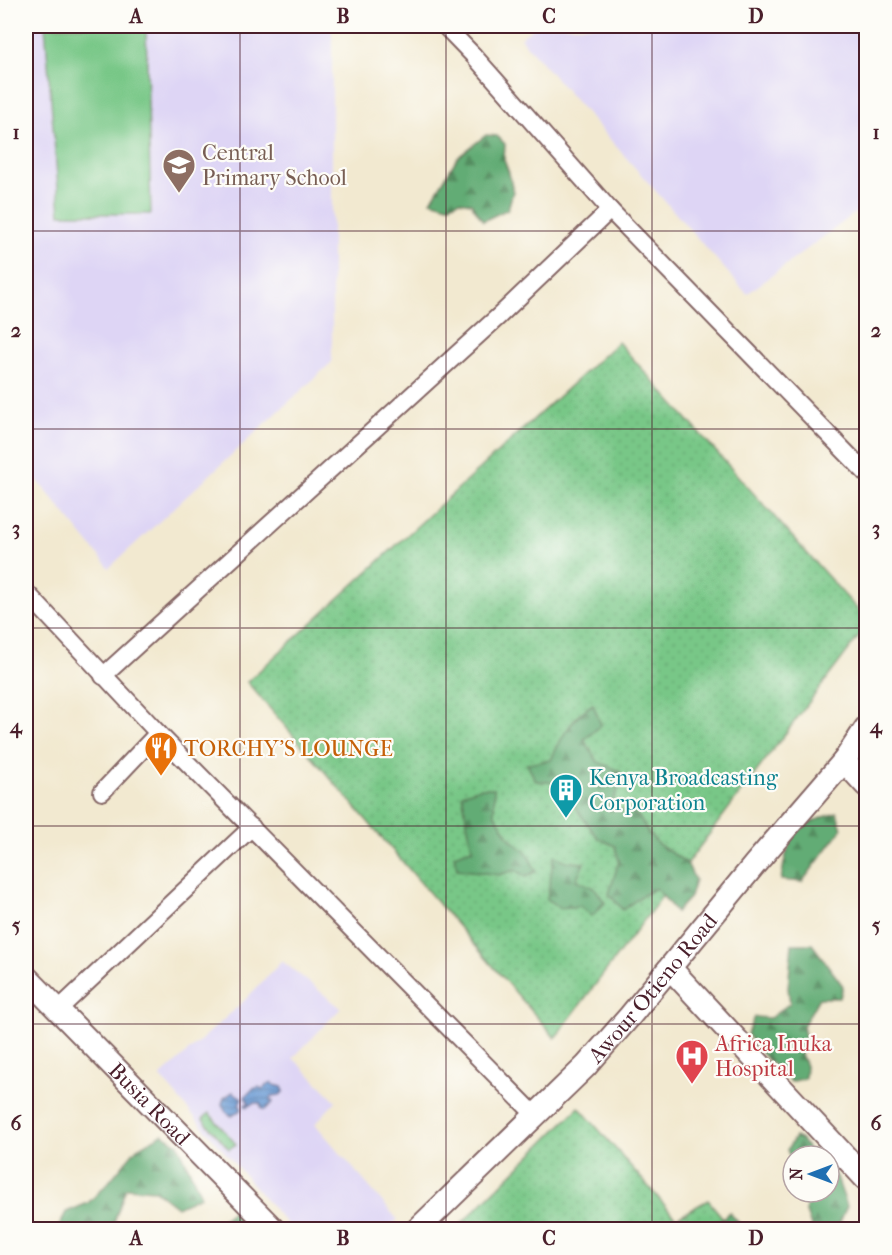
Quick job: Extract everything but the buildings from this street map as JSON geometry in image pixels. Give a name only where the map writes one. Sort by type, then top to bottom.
[{"type":"main road","name":"Awour Otieno Road","points":[[417,1230],[586,1066],[844,761],[867,728]]},
{"type":"main road","points":[[844,761],[867,785]]},
{"type":"main road","points":[[670,968],[867,1179]]},
{"type":"main road","name":"Busia Road","points":[[26,977],[274,1230]]},
{"type":"street","points":[[445,26],[610,210],[867,473]]},
{"type":"street","points":[[103,676],[490,324],[610,210]]},
{"type":"street","points":[[26,592],[158,734],[536,1115]]},
{"type":"street","points":[[102,792],[158,734]]},
{"type":"street","points":[[59,1009],[252,827]]},
{"type":"shaded area","name":"Central Primary School","points":[[26,26],[332,26],[332,362],[109,568],[26,466]]},
{"type":"shaded area","points":[[537,26],[866,26],[866,205],[747,294],[520,38]]},
{"type":"shaded area","points":[[282,961],[341,1008],[293,1058],[336,1101],[315,1124],[398,1220],[384,1229],[291,1229],[160,1077],[242,1003]]},
{"type":"green space","points":[[45,26],[146,26],[151,214],[60,214]]},
{"type":"green space","points":[[486,135],[497,136],[505,144],[504,160],[513,192],[508,209],[483,221],[471,203],[459,201],[448,206],[431,201],[457,158]]},
{"type":"green space","points":[[618,342],[866,619],[866,627],[555,1038],[247,682]]},
{"type":"green space","points":[[593,704],[601,725],[584,740],[598,762],[620,771],[619,787],[609,810],[628,810],[639,817],[659,845],[687,863],[695,880],[690,897],[676,912],[656,888],[623,910],[609,894],[619,861],[615,846],[598,838],[557,783],[536,781],[527,764],[551,760],[573,722]]},
{"type":"green space","points":[[480,788],[494,788],[494,813],[511,840],[527,853],[536,871],[526,877],[515,870],[499,875],[457,869],[454,855],[472,849],[462,794]]},
{"type":"green space","points":[[837,813],[842,829],[802,882],[781,880],[790,843],[795,835],[811,822]]},
{"type":"green space","points":[[554,856],[569,862],[584,863],[576,880],[595,888],[605,903],[592,916],[580,906],[559,908],[547,899]]},
{"type":"green space","points":[[792,944],[812,944],[843,986],[840,998],[819,998],[803,1026],[806,1042],[801,1054],[806,1066],[805,1078],[791,1082],[762,1054],[747,1034],[754,1017],[770,1018],[790,1003],[788,988]]},
{"type":"green space","points":[[579,1107],[676,1218],[708,1200],[732,1229],[455,1230]]},
{"type":"green space","points":[[209,1113],[236,1144],[229,1149],[203,1119]]},
{"type":"green space","points":[[162,1134],[178,1144],[201,1196],[177,1207],[155,1190],[126,1188],[113,1225],[114,1229],[57,1230],[66,1212],[88,1203],[137,1148]]},
{"type":"green space","points":[[795,1137],[804,1144],[791,1144]]},
{"type":"green space","points":[[841,1189],[847,1206],[840,1222],[832,1229],[812,1229],[806,1212],[806,1204],[841,1204]]},
{"type":"green space","points":[[238,1207],[247,1229],[214,1230],[223,1219]]},
{"type":"green space","points":[[729,1212],[739,1223],[739,1229],[687,1229],[720,1221]]},
{"type":"water","points":[[272,1082],[282,1087],[284,1091],[280,1095],[271,1096],[270,1101],[273,1102],[265,1110],[262,1109],[260,1103],[253,1103],[247,1107],[245,1105],[249,1103],[245,1097],[253,1089],[259,1087],[262,1089]]},
{"type":"water","points":[[233,1092],[242,1098],[239,1104],[242,1109],[232,1116],[226,1112],[222,1104],[224,1098]]},
{"type":"place","name":"Central Primary School","points":[[179,194]]},
{"type":"place","name":"TORCHY'S LOUNGE","points":[[161,777]]},
{"type":"place","name":"Kenya Broadcasting Corporation","points":[[566,819]]},
{"type":"place","name":"Africa Inuka Hospital","points":[[692,1085]]}]
